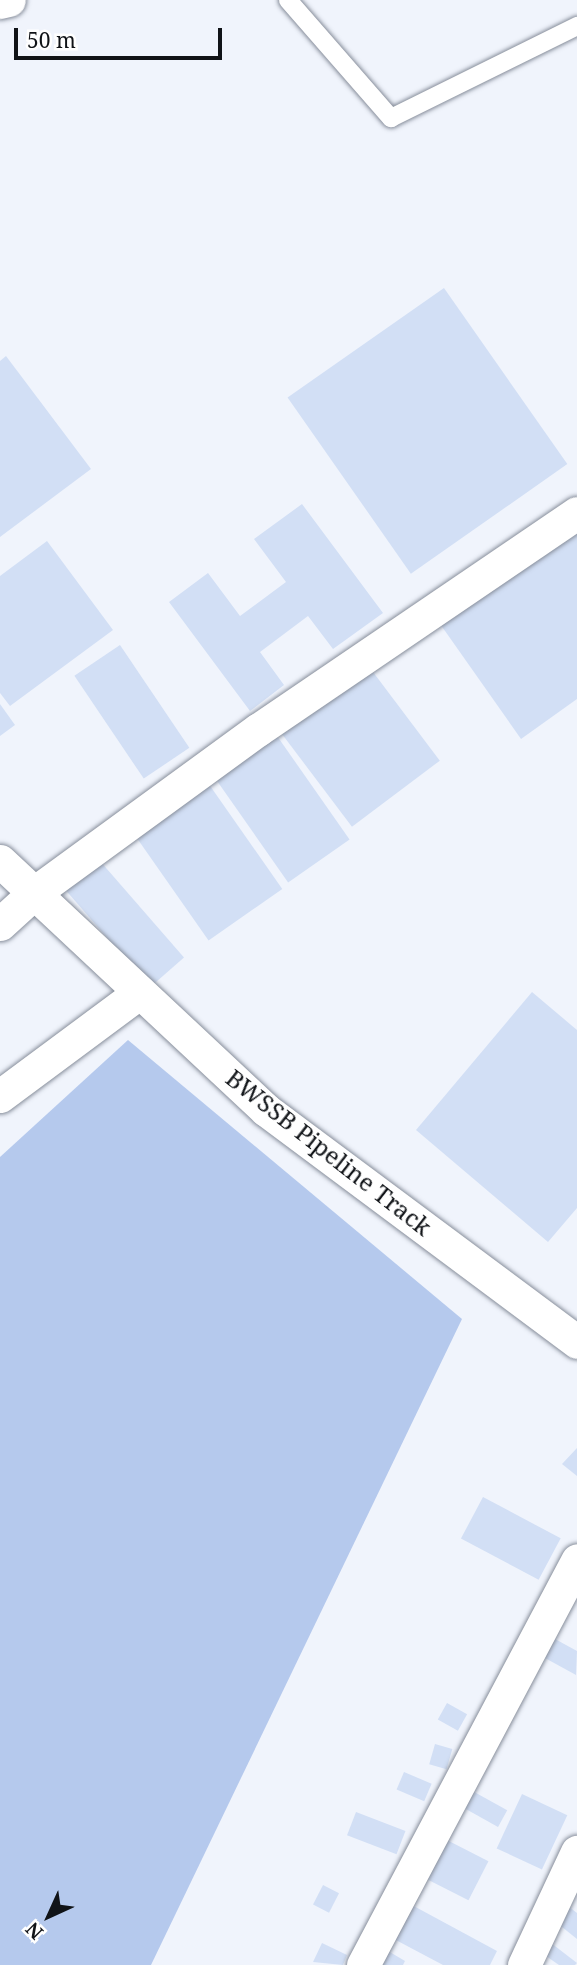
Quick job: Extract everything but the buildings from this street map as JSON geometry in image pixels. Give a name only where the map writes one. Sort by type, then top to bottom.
[{"type":"street","points":[[0,2],[9,0]]},
{"type":"street","points":[[0,925],[34,893],[260,729],[577,513]]},
{"type":"street","name":"BWSSB Pipeline Track","points":[[0,861],[266,1110],[577,1342]]},
{"type":"street","points":[[0,1097],[140,992]]},
{"type":"street","points":[[363,1965],[577,1560]]},
{"type":"street","points":[[524,1965],[577,1852]]},
{"type":"lane","points":[[288,0],[391,118],[577,26]]},
{"type":"shaded area","points":[[128,1040],[462,1319],[151,1965],[0,1965],[0,1157]]}]
